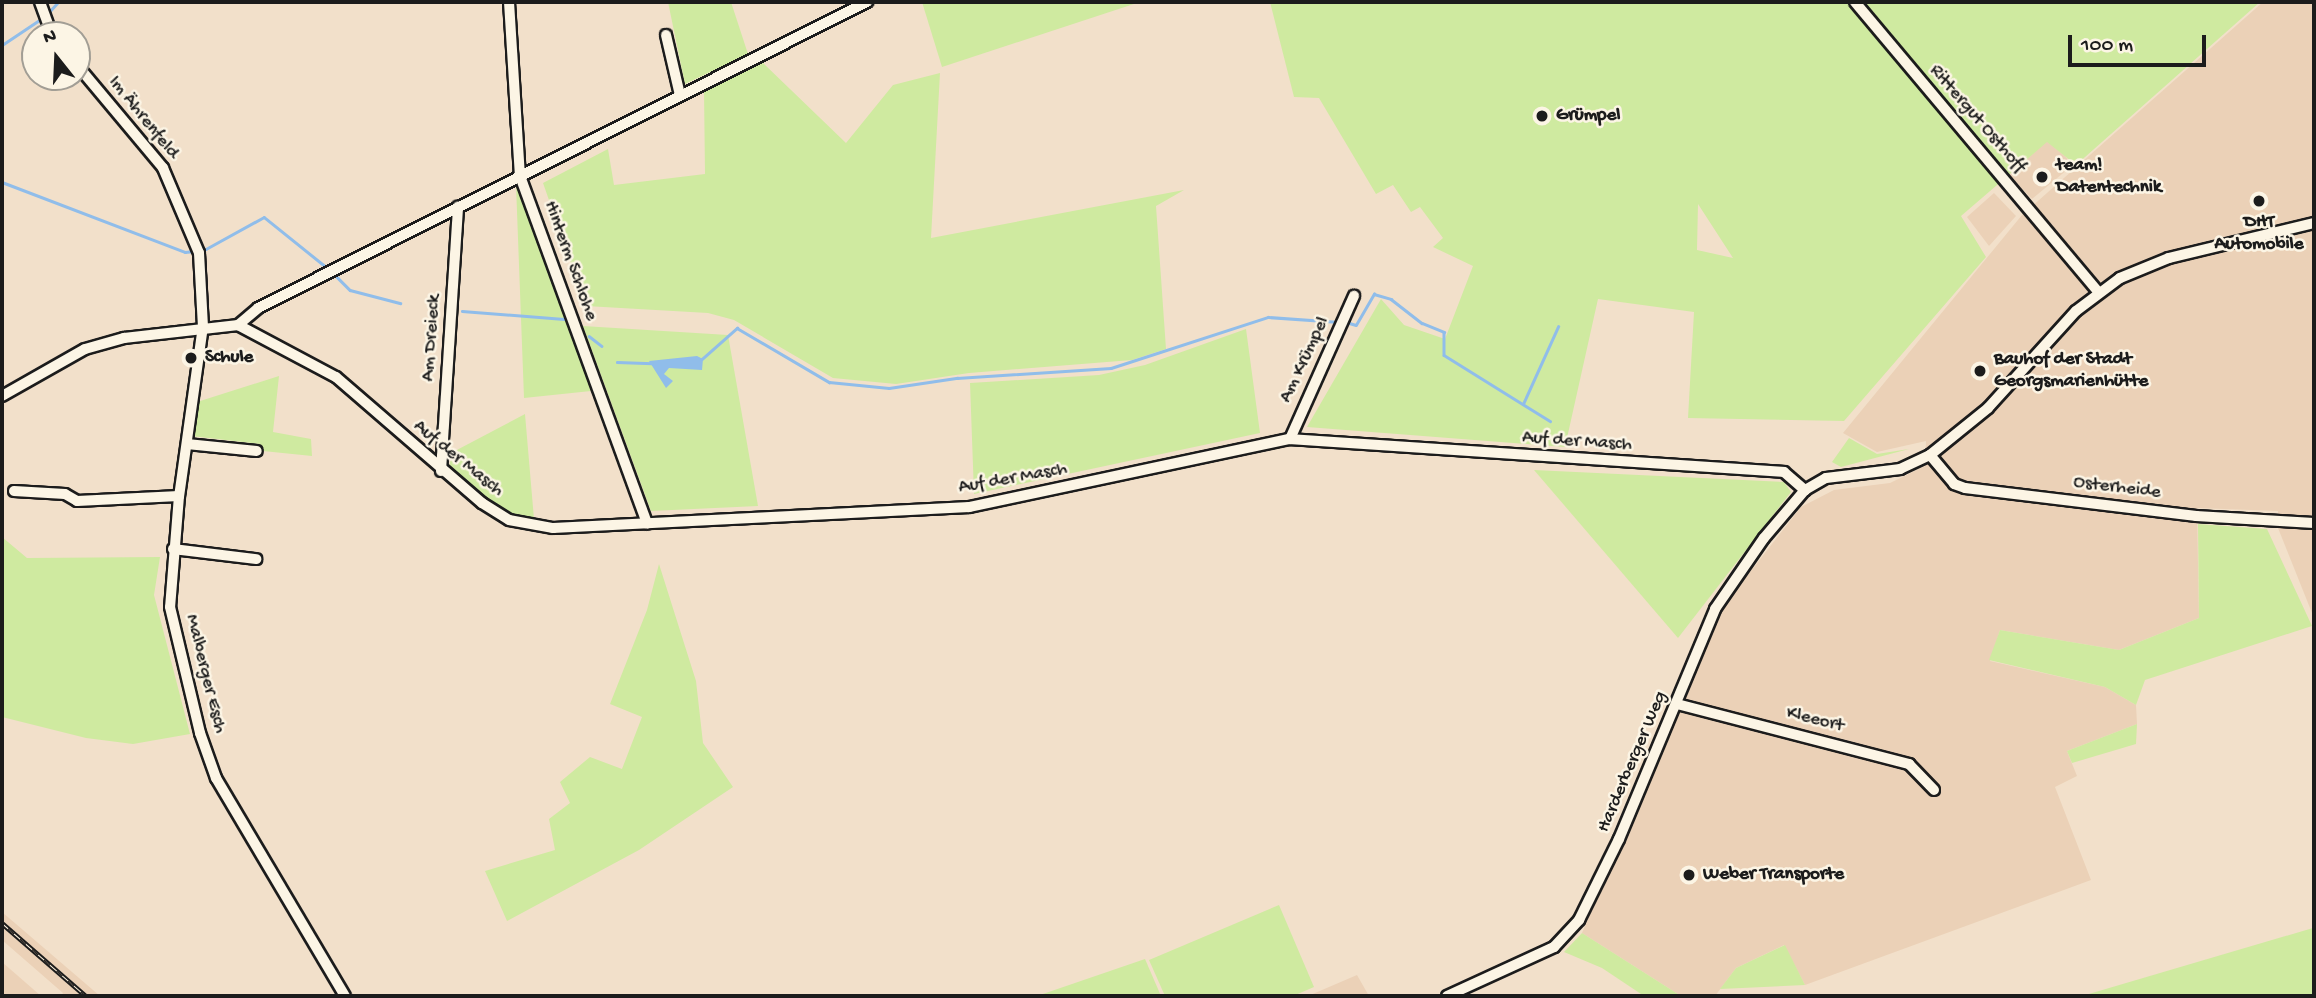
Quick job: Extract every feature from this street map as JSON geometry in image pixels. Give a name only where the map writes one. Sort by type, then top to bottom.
[{"type":"street","points":[[40,2],[47,21]]},
{"type":"street","name":"Hinterm Schlohe","points":[[509,2],[520,176],[647,523]]},
{"type":"street","points":[[2,396],[85,349],[203,326],[238,325],[257,308],[867,2]]},
{"type":"street","name":"Rittergut Osthoff","points":[[1855,2],[2098,292]]},
{"type":"street","points":[[666,35],[680,95]]},
{"type":"street","name":"Im Ährenfeld","points":[[91,82],[163,168],[198,249],[203,326]]},
{"type":"street","name":"Am Dreieck","points":[[441,471],[458,207]]},
{"type":"street","points":[[1805,490],[1826,478],[1900,469],[1930,455],[1988,408],[2098,292],[2120,278],[2169,258],[2314,223]]},
{"type":"street","name":"Am Krümpel","points":[[1290,439],[1354,296]]},
{"type":"street","name":"Auf der Masch","points":[[238,325],[336,377],[441,471],[509,520],[553,528],[968,507],[1290,439],[1784,472],[1805,490]]},
{"type":"street","name":"Malberger Esch","points":[[203,326],[179,496],[170,607],[200,733],[216,778],[345,996]]},
{"type":"street","points":[[187,444],[257,451]]},
{"type":"street","name":"Osterheide","points":[[1930,455],[1954,484],[1965,488],[2196,516],[2314,523]]},
{"type":"street","name":"Harderberger Weg","points":[[1447,996],[1555,947],[1571,931],[1597,889],[1715,609],[1764,538],[1805,490]]},
{"type":"street","points":[[14,491],[65,494],[76,500],[179,496]]},
{"type":"street","points":[[173,549],[256,559]]},
{"type":"street","name":"Kleeort","points":[[1676,704],[1909,764],[1934,790]]},
{"type":"shaded area","points":[[2263,2],[2314,2],[2314,618],[2278,528],[2278,511],[2197,508],[2199,618],[2119,650],[2000,630],[1990,661],[2105,687],[2136,705],[2137,724],[2067,751],[2077,776],[2055,787],[2091,880],[1805,985],[1784,945],[1736,968],[1715,996],[1681,996],[1582,933],[1725,604],[1801,507],[1834,490],[1890,483],[1925,466],[1926,441],[1877,452],[1843,433],[2022,215]]},
{"type":"shaded area","points":[[2047,141],[2074,164],[2032,199],[2009,175]]},
{"type":"shaded area","points":[[1994,193],[2016,216],[1989,246],[1967,217]]},
{"type":"shaded area","points":[[2,912],[100,996],[61,996],[63,993],[2,940]]},
{"type":"shaded area","points":[[2,962],[41,996],[2,996]]},
{"type":"shaded area","points":[[1357,975],[1369,996],[1308,996]]},
{"type":"green space","points":[[668,2],[731,2],[748,54],[685,84]]},
{"type":"green space","points":[[922,2],[1140,2],[942,67]]},
{"type":"green space","points":[[1270,2],[2260,2],[2076,165],[2047,142],[1961,216],[1986,257],[1844,421],[1688,418],[1694,312],[1598,299],[1565,447],[1307,427],[1381,299],[1404,325],[1445,339],[1473,266],[1433,247],[1443,238],[1420,207],[1411,212],[1393,185],[1376,194],[1319,98],[1294,97]],"holes":[[[1698,204],[1733,258],[1697,250]]]},
{"type":"green space","points":[[763,63],[846,143],[893,85],[940,73],[931,238],[1184,190],[1156,206],[1166,349],[1132,360],[969,373],[896,384],[833,378],[734,320],[708,313],[586,306],[543,183],[608,149],[614,185],[705,174],[704,91]]},
{"type":"green space","points":[[516,185],[524,200],[591,391],[524,398]]},
{"type":"green space","points":[[583,326],[728,335],[758,506],[651,511]]},
{"type":"green space","points":[[1246,329],[1260,433],[974,494],[970,383],[1099,375],[1145,365]]},
{"type":"green space","points":[[279,376],[273,432],[311,439],[312,456],[263,451],[260,444],[191,436],[197,402]]},
{"type":"green space","points":[[525,414],[534,519],[507,512],[448,470],[453,452]]},
{"type":"green space","points":[[1849,438],[1877,454],[1909,449],[1841,467],[1832,462]]},
{"type":"green space","points":[[1534,470],[1784,482],[1791,492],[1678,638]]},
{"type":"green space","points":[[2198,524],[2267,529],[2312,626],[2145,680],[2136,705],[2105,687],[1989,660],[2000,630],[2119,650],[2199,618]]},
{"type":"green space","points":[[2,537],[27,558],[160,557],[154,595],[190,734],[133,744],[86,738],[2,717]]},
{"type":"green space","points":[[659,564],[696,681],[703,743],[733,787],[639,850],[507,921],[485,871],[555,850],[549,819],[570,803],[560,782],[590,757],[622,769],[642,717],[610,704],[647,610]]},
{"type":"green space","points":[[2137,724],[2136,744],[2072,763],[2067,751]]},
{"type":"green space","points":[[1279,905],[1314,987],[1293,996],[1165,996],[1149,960]]},
{"type":"green space","points":[[2313,928],[2314,996],[2082,996]]},
{"type":"green space","points":[[1582,933],[1681,996],[1644,996],[1602,968],[1564,952]]},
{"type":"green space","points":[[1785,945],[1805,985],[1720,989],[1736,968]]},
{"type":"green space","points":[[1145,959],[1161,996],[1037,996]]},
{"type":"water","points":[[697,356],[703,359],[702,370],[669,368],[664,374],[673,381],[666,388],[649,361]]},
{"type":"waterway","points":[[49,12],[58,2]]},
{"type":"waterway","points":[[2,45],[21,32]]},
{"type":"waterway","points":[[2,182],[185,252],[204,250],[264,217],[330,270]]},
{"type":"waterway","points":[[335,275],[350,290],[400,303]]},
{"type":"waterway","points":[[1346,322],[1356,325],[1374,294],[1391,299],[1422,323],[1444,332],[1444,355],[1550,421]]},
{"type":"waterway","points":[[462,311],[564,319]]},
{"type":"waterway","points":[[702,359],[737,328],[829,382],[889,388],[957,378],[1111,368],[1268,317],[1339,322]]},
{"type":"waterway","points":[[1523,404],[1558,327]]},
{"type":"waterway","points":[[589,336],[602,346]]},
{"type":"waterway","points":[[617,362],[652,363]]},
{"type":"railway","points":[[2,923],[86,996]]},
{"type":"place","name":"Grümpel","points":[[1542,116]]},
{"type":"place","name":"team! Datentechnik","points":[[2042,177]]},
{"type":"place","name":"DHT Automobile","points":[[2259,201]]},
{"type":"place","name":"Schule","points":[[191,358]]},
{"type":"place","name":"Bauhof der Stadt Georgsmarienhütte","points":[[1980,371]]},
{"type":"place","name":"Weber Transporte","points":[[1689,875]]}]
